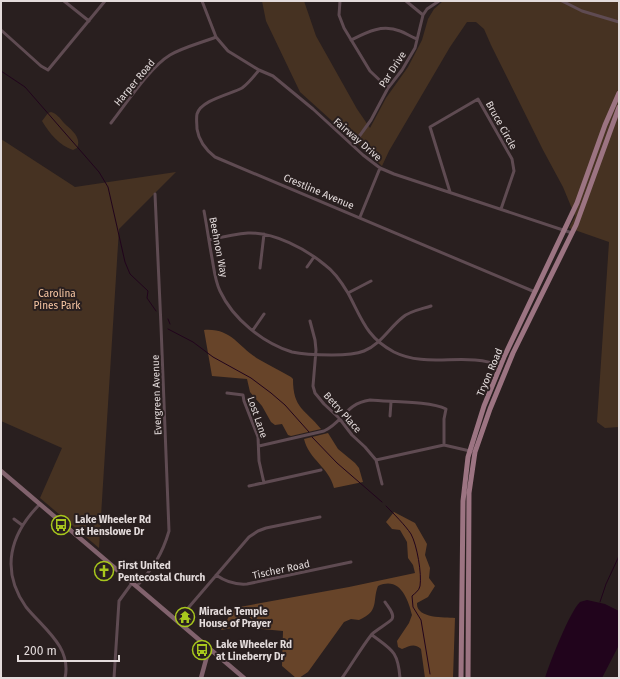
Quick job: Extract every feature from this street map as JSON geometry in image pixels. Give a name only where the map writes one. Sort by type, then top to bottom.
[{"type":"main road","name":"Tryon Road","points":[[461,678],[463,506],[465,475],[469,450],[478,423],[501,366],[579,198],[607,120],[619,93]]},
{"type":"main road","name":"Tryon Road","points":[[468,678],[469,497],[470,477],[475,452],[490,408],[513,353],[572,233],[619,107]]},
{"type":"main road","points":[[1,471],[244,678]]},
{"type":"main road","points":[[201,678],[207,656],[211,651]]},
{"type":"street","points":[[64,1],[89,21]]},
{"type":"street","points":[[1,30],[36,62],[48,70],[105,1]]},
{"type":"street","name":"Fairway Drive","points":[[202,1],[216,37],[228,51],[259,70],[273,76],[380,168],[572,233]]},
{"type":"street","points":[[340,1],[340,20],[351,40],[370,71],[388,88]]},
{"type":"street","points":[[406,1],[423,16],[428,9],[439,1]]},
{"type":"street","points":[[562,1],[582,11],[619,22]]},
{"type":"street","name":"Par Drive","points":[[353,145],[371,120],[388,88],[405,65],[415,48],[423,16]]},
{"type":"street","points":[[351,40],[365,33],[384,28],[400,31],[418,39]]},
{"type":"street","name":"Harper Road","points":[[111,123],[154,69],[163,60],[170,55],[216,37]]},
{"type":"street","name":"Crestline Avenue","points":[[259,70],[247,84],[241,88],[199,109],[197,114],[197,127],[200,140],[204,147],[215,157],[535,292]]},
{"type":"street","name":"Bruce Circle","points":[[450,192],[430,127],[478,99],[512,159],[514,171],[501,209]]},
{"type":"street","points":[[360,217],[380,168]]},
{"type":"street","name":"Evergreen Avenue","points":[[137,586],[153,568],[160,556],[169,531],[155,194]]},
{"type":"street","name":"Beehnon Way","points":[[204,211],[216,278],[219,289],[226,303],[253,330],[280,347],[292,352],[315,355],[356,354],[379,342],[404,316],[431,306]]},
{"type":"street","points":[[209,240],[249,233],[264,234],[288,242],[314,257],[326,265],[339,279],[369,332],[379,342],[401,356],[412,359],[438,361],[476,360],[501,366]]},
{"type":"street","points":[[260,268],[264,234]]},
{"type":"street","points":[[307,267],[314,257]]},
{"type":"street","points":[[348,293],[371,281]]},
{"type":"street","points":[[253,330],[264,314]]},
{"type":"street","name":"Betry Place","points":[[310,321],[315,340],[313,382],[315,393],[376,460],[382,484]]},
{"type":"street","name":"Lost Lane","points":[[227,393],[243,395],[258,437],[259,461],[264,483]]},
{"type":"street","points":[[259,446],[324,431],[354,405],[370,400],[436,405],[446,409],[444,445]]},
{"type":"street","points":[[390,416],[391,402]]},
{"type":"street","points":[[376,460],[444,445],[475,452]]},
{"type":"street","points":[[249,486],[321,470]]},
{"type":"street","points":[[40,504],[22,525],[15,539],[10,558],[11,576],[14,587],[25,606],[57,641],[62,649],[66,667],[65,678]]},
{"type":"street","points":[[177,621],[249,537],[258,531],[320,517]]},
{"type":"street","points":[[14,519],[22,525]]},
{"type":"street","name":"Tischer Road","points":[[216,575],[231,583],[247,584],[352,562]]},
{"type":"street","points":[[114,678],[119,601],[132,583]]},
{"type":"street","points":[[342,678],[372,635],[391,620],[392,613],[385,602]]},
{"type":"street","points":[[372,635],[392,650],[396,656],[400,678]]},
{"type":"green space","points":[[262,1],[304,1],[316,36],[357,109],[370,128],[386,98],[408,67],[422,40],[428,19],[434,9],[443,1],[619,1],[619,427],[605,428],[597,422],[609,242],[569,228],[575,216],[563,187],[543,150],[484,29],[476,22],[467,22],[450,47],[389,151],[382,166],[300,92],[266,21]]},
{"type":"green space","points":[[51,112],[58,116],[75,134],[78,140],[77,148],[73,150],[68,148],[55,138],[48,130],[42,121],[48,113]]},
{"type":"green space","name":"Carolina Pines Park","points":[[1,139],[75,187],[176,172],[119,229],[99,548],[40,498],[62,448],[1,421]]},
{"type":"shaded area","points":[[204,330],[214,330],[229,335],[252,355],[291,377],[293,379],[295,397],[298,403],[321,429],[291,436],[288,435],[282,424],[275,425],[271,422],[262,406],[250,392],[247,379],[212,376]]},
{"type":"shaded area","points":[[328,433],[338,449],[359,468],[363,482],[334,488],[328,474],[310,453],[304,439]]},
{"type":"shaded area","points":[[394,512],[415,523],[427,544],[425,555],[430,568],[429,578],[435,586],[428,597],[417,603],[418,608],[426,615],[455,618],[453,678],[425,678],[421,649],[414,646],[402,649],[398,647],[397,641],[409,623],[412,615],[408,602],[402,591],[392,584],[378,586],[373,609],[370,613],[366,617],[359,620],[351,619],[344,622],[308,672],[299,678],[296,678],[282,666],[283,631],[262,629],[244,612],[232,628],[221,630],[234,608],[349,587],[415,573],[413,565],[408,558],[407,542],[400,530],[392,529],[386,522]]},
{"type":"shaded area","points":[[587,600],[605,604],[619,611],[619,645],[602,678],[545,678],[555,650],[571,616],[580,602]]},
{"type":"waterway","points":[[1,71],[25,87],[99,172],[108,187],[125,262],[130,274],[148,291],[147,298],[156,311]]},
{"type":"waterway","points":[[168,319],[170,324]]},
{"type":"waterway","points":[[168,329],[193,342],[213,357],[251,378],[285,405],[309,432]]},
{"type":"waterway","points":[[312,437],[337,463],[382,502]]},
{"type":"waterway","points":[[386,506],[409,531],[417,552],[420,567],[420,586],[417,592],[412,596],[413,607],[421,620],[430,674]]},
{"type":"waterway","points":[[600,602],[606,584],[619,556]]},
{"type":"place","name":"Lake Wheeler Rd at Henslowe Dr","points":[[61,525]]},
{"type":"place","name":"First United Pentecostal Church","points":[[104,571]]},
{"type":"place","name":"Miracle Temple House of Prayer","points":[[185,617]]},
{"type":"place","name":"Lake Wheeler Rd at Lineberry Dr","points":[[202,650]]}]
